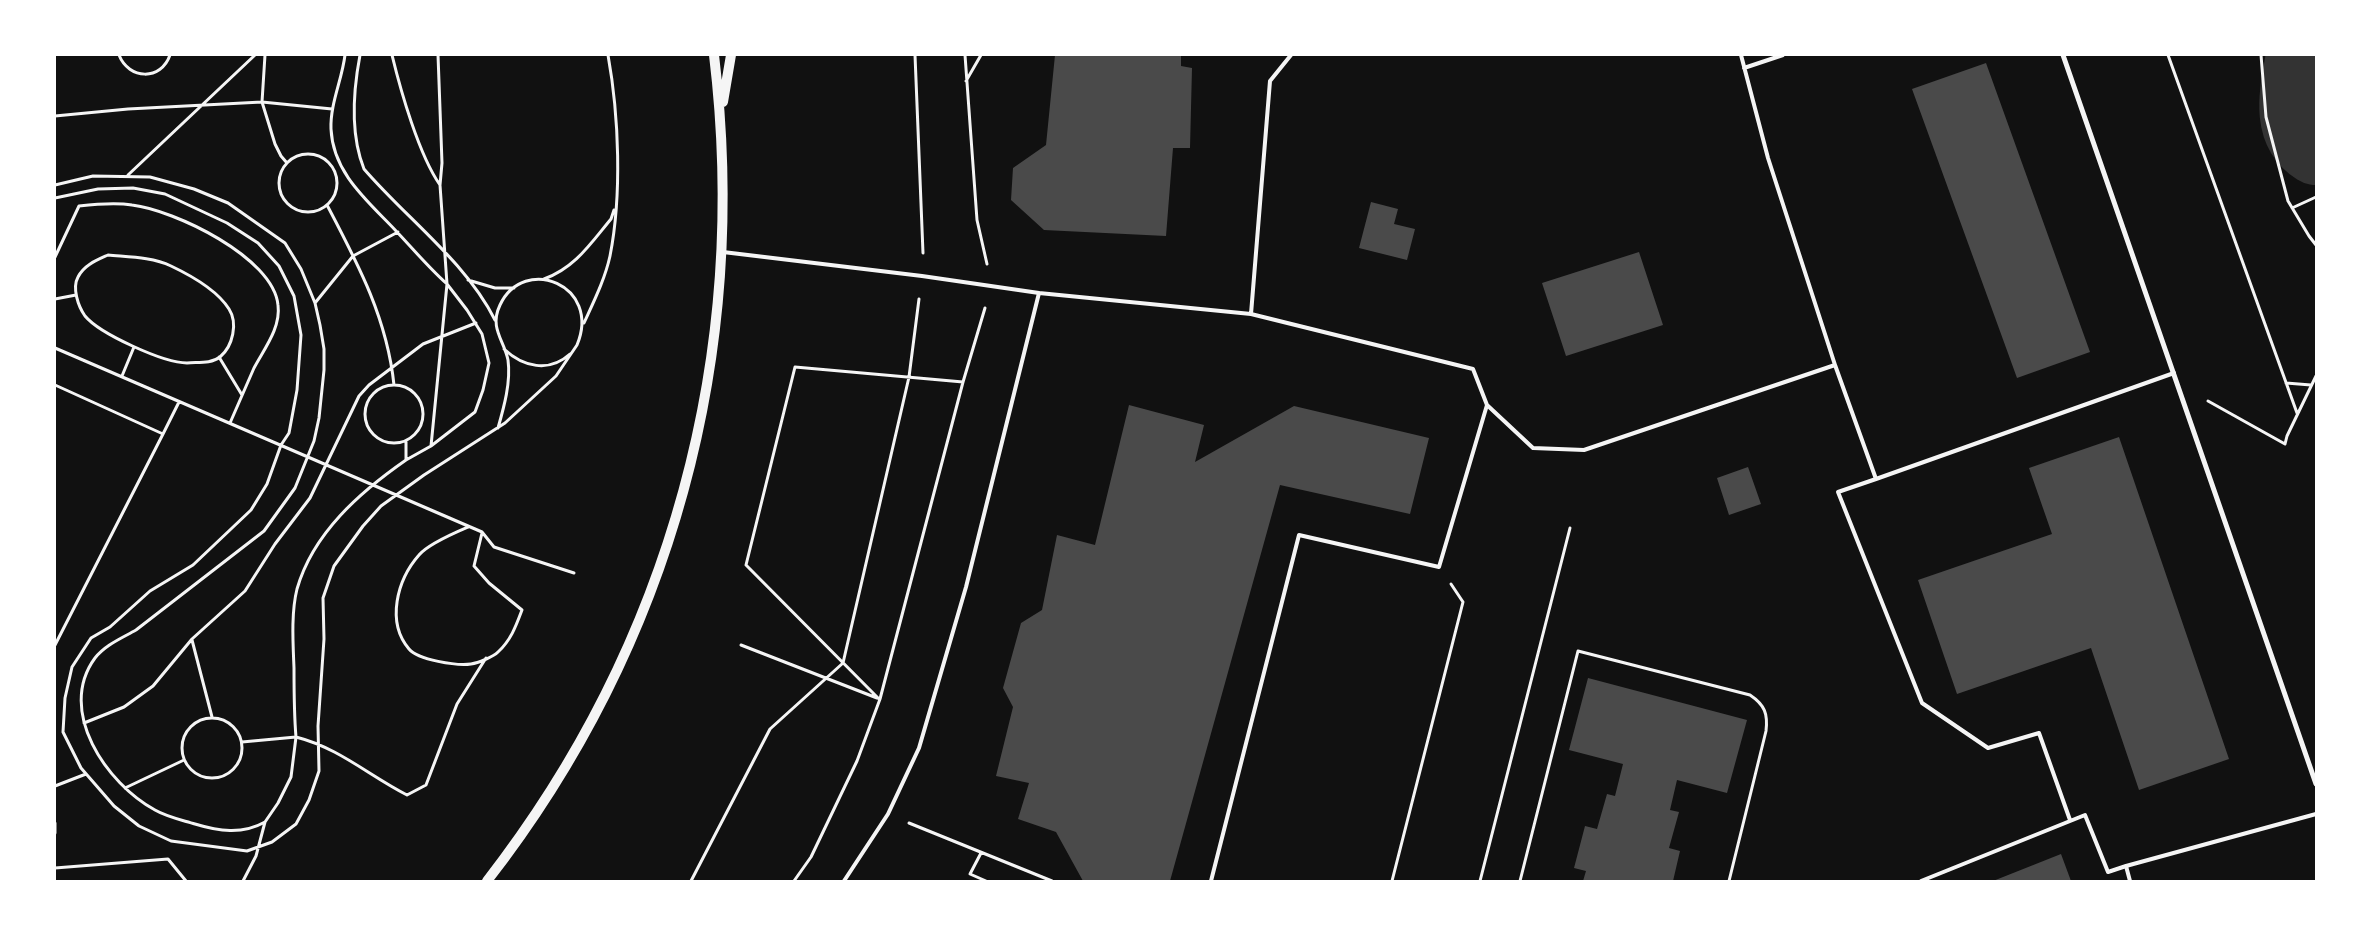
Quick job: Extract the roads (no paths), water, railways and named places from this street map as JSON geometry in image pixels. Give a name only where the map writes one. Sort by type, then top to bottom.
[{"type":"main road","points":[[487,881],[521,837],[578,749],[625,656],[664,559],[693,459],[711,365],[723,252],[721,113],[714,55]]},
{"type":"main road","points":[[721,113],[731,55]]},
{"type":"street","points":[[2063,55],[2316,784]]},
{"type":"lane","points":[[1251,314],[1270,81],[1291,55]]},
{"type":"lane","points":[[1741,55],[1768,158],[1835,366],[1876,479]]},
{"type":"lane","points":[[1744,68],[1783,55]]},
{"type":"lane","points":[[723,252],[922,276],[1039,293],[1251,314],[1473,369],[1487,405],[1532,448],[1584,450],[1835,366]]},
{"type":"lane","points":[[844,881],[888,814],[919,748],[966,587],[1039,293]]},
{"type":"lane","points":[[2070,820],[2039,733],[1988,748],[1922,703],[1838,492],[2174,373]]},
{"type":"lane","points":[[1211,881],[1299,535],[1439,567],[1487,405]]},
{"type":"lane","points":[[1920,881],[2085,815],[2108,872],[2316,814]]},
{"type":"lane","points":[[2126,866],[2130,881]]},
{"type":"waterway","points":[[2301,55],[2295,94],[2295,119],[2299,131],[2316,150]]}]
